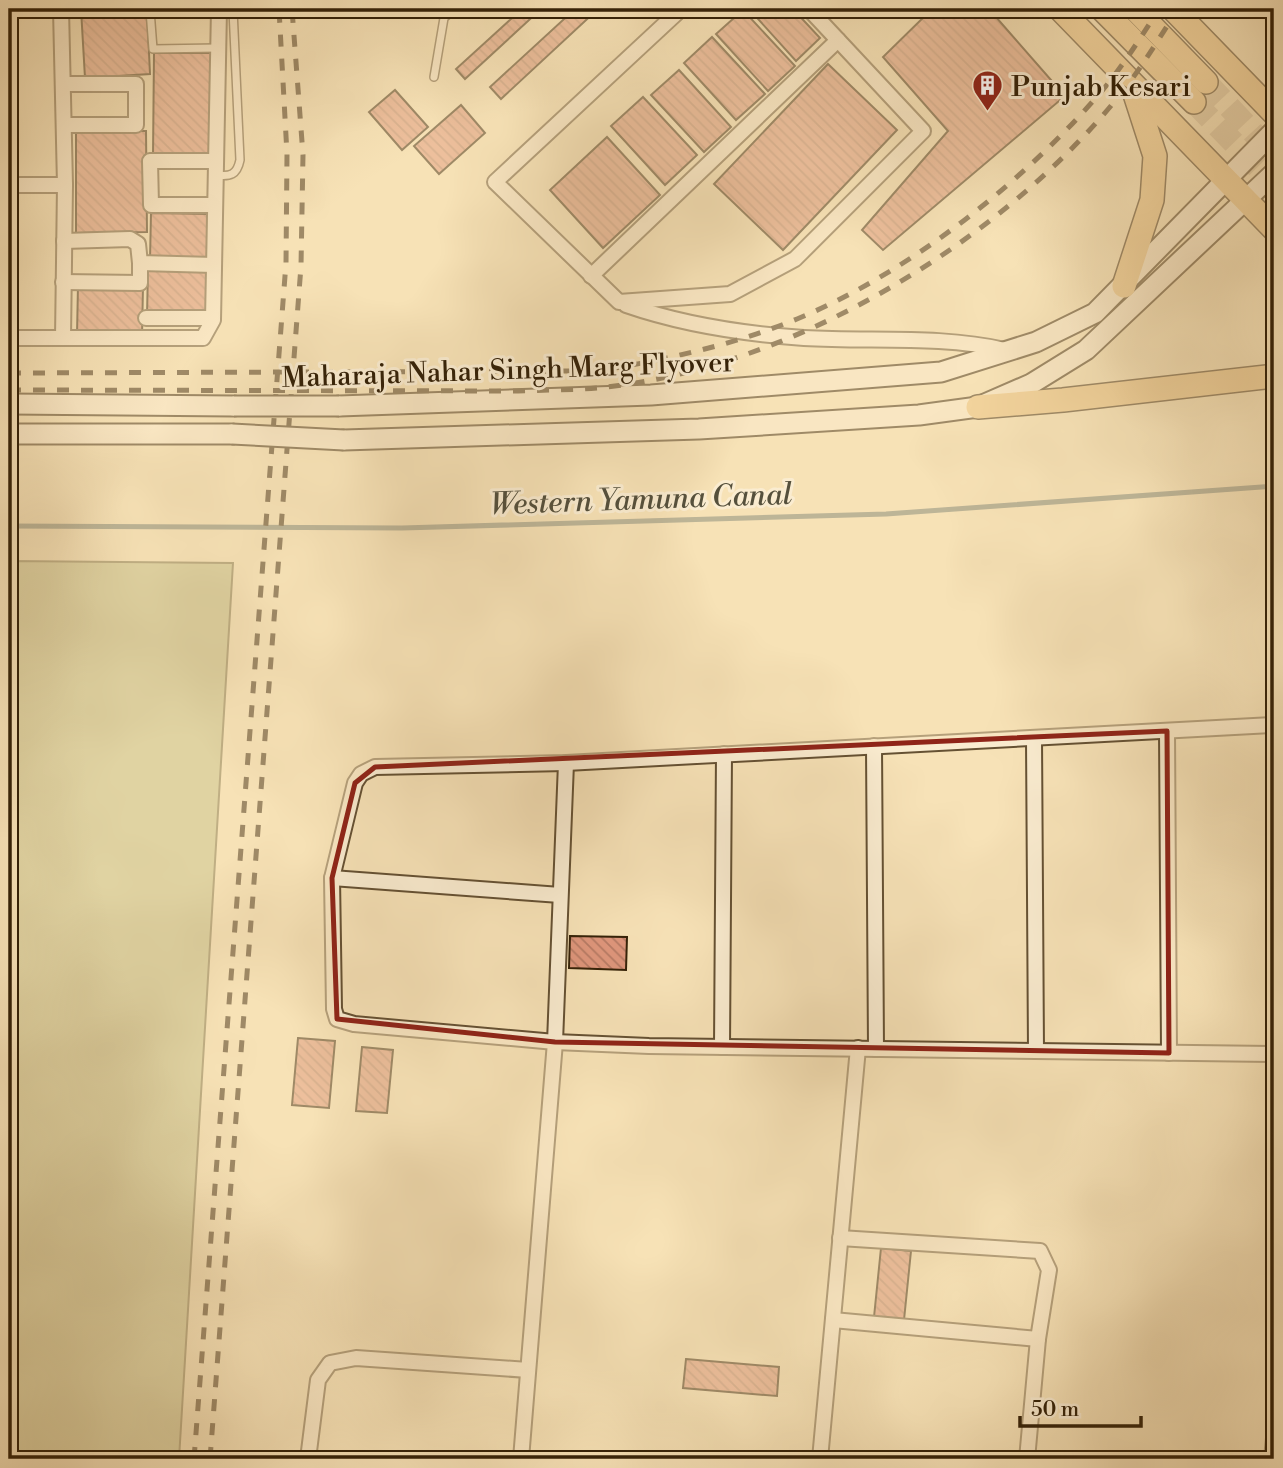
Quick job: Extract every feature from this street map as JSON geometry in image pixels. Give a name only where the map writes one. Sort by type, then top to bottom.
[{"type":"main road","points":[[1060,9],[1274,229]]},
{"type":"main road","points":[[1102,9],[1194,102]]},
{"type":"main road","points":[[1135,9],[1206,82]]},
{"type":"main road","points":[[1173,9],[1274,113]]},
{"type":"main road","points":[[1124,286],[1143,236],[1152,200],[1154,156],[1130,82]]},
{"type":"main road","name":"Maharaja Nahar Singh Marg Flyover","points":[[9,404],[339,406],[651,395],[941,372],[1036,342],[1095,313],[1274,131]]},
{"type":"main road","points":[[978,407],[1031,384],[1086,350],[1274,173]]},
{"type":"main road","points":[[9,434],[232,434],[344,440],[699,429],[919,415],[1274,376]]},
{"type":"street","points":[[61,9],[65,185],[63,338]]},
{"type":"street","points":[[681,9],[495,183],[619,302],[665,318],[802,338],[973,343],[1005,350]]},
{"type":"street","points":[[619,302],[730,294],[795,259],[923,131],[809,9]]},
{"type":"street","points":[[9,338],[203,338],[213,318],[217,48],[226,11]]},
{"type":"street","points":[[592,276],[838,40]]},
{"type":"street","points":[[63,84],[136,84],[136,125],[64,125]]},
{"type":"street","points":[[215,168],[150,161],[151,205],[215,205]]},
{"type":"street","points":[[9,185],[65,185]]},
{"type":"street","points":[[63,282],[140,283],[136,240],[64,241]]},
{"type":"street","points":[[140,263],[214,265]]},
{"type":"street","points":[[146,318],[213,318]]},
{"type":"street","points":[[1274,725],[566,763],[375,767],[361,774],[355,783],[332,878],[334,1009],[337,1019],[354,1024],[555,1042],[1274,1054]]},
{"type":"street","points":[[1167,731],[1169,1053]]},
{"type":"street","points":[[1034,738],[1037,1051]]},
{"type":"street","points":[[874,746],[876,1049]]},
{"type":"street","points":[[722,1046],[724,754]]},
{"type":"street","points":[[521,1459],[555,1042],[566,763]]},
{"type":"street","points":[[332,878],[559,895]]},
{"type":"street","points":[[820,1459],[858,1048]]},
{"type":"street","points":[[840,1238],[1040,1251],[1049,1270],[1038,1339],[1027,1459]]},
{"type":"street","points":[[833,1320],[1038,1339]]},
{"type":"street","points":[[308,1459],[318,1380],[330,1363],[356,1357],[528,1370]]},
{"type":"street","points":[[1272,1459],[1274,1438]]},
{"type":"lane","points":[[434,77],[444,18],[454,9]]},
{"type":"lane","points":[[215,168],[232,175],[236,172],[240,160],[226,11],[150,10],[153,49],[217,48]]},
{"type":"highlighted area","points":[[1167,731],[1169,1053],[555,1042],[337,1019],[332,878],[355,783],[375,767]]},
{"type":"shaded area","points":[[9,561],[233,563],[179,1459],[9,1459]]},
{"type":"building","points":[[81,9],[147,9],[150,74],[85,78]]},
{"type":"building","points":[[522,9],[541,9],[465,79],[456,69]]},
{"type":"building","points":[[575,9],[598,9],[501,99],[490,87]]},
{"type":"building","points":[[749,9],[793,9],[820,38],[796,61]]},
{"type":"building","name":"Punjab Kesari","points":[[932,9],[989,9],[1065,96],[883,250],[862,230],[948,131],[883,57]]},
{"type":"building","points":[[743,10],[795,66],[768,91],[716,34]]},
{"type":"building","points":[[712,37],[765,94],[736,120],[684,63]]},
{"type":"building","points":[[154,53],[214,53],[214,155],[153,156]]},
{"type":"building","points":[[828,64],[897,130],[783,250],[714,184]]},
{"type":"building","points":[[679,70],[731,127],[704,152],[651,95]]},
{"type":"building","points":[[395,90],[428,127],[402,150],[369,112]]},
{"type":"building","points":[[643,97],[697,155],[665,185],[611,126]]},
{"type":"building","points":[[461,105],[485,133],[439,174],[414,146]]},
{"type":"building","points":[[76,131],[146,131],[147,232],[76,233]]},
{"type":"building","points":[[607,137],[660,195],[603,248],[550,190]]},
{"type":"building","points":[[151,213],[210,214],[210,261],[150,260]]},
{"type":"building","points":[[148,269],[211,269],[211,316],[147,316]]},
{"type":"building","points":[[78,285],[143,286],[142,337],[77,335]]},
{"type":"building","points":[[570,936],[627,937],[626,970],[569,968]]},
{"type":"building","points":[[298,1038],[335,1041],[329,1108],[292,1105]]},
{"type":"building","points":[[362,1047],[393,1050],[387,1113],[356,1111]]},
{"type":"building","points":[[881,1248],[911,1251],[904,1320],[874,1317]]},
{"type":"building","points":[[686,1359],[779,1367],[777,1396],[683,1388]]},
{"type":"waterway","name":"Western Yamuna Canal","points":[[9,526],[402,528],[886,514],[1274,486]]},
{"type":"tunnel","points":[[1206,82],[1274,155]]},
{"type":"tunnel","points":[[1194,102],[1274,184]]},
{"type":"railway","points":[[194,1459],[286,263],[287,154],[279,9]]},
{"type":"railway","points":[[210,1459],[301,266],[303,155],[292,9]]},
{"type":"railway","points":[[9,373],[597,371],[673,357],[748,337],[839,300],[880,277],[921,251],[1000,192],[1070,126],[1101,92],[1159,9]]},
{"type":"railway","points":[[9,390],[578,389],[670,376],[742,356],[813,328],[882,292],[949,251],[1010,204],[1066,154],[1115,101],[1178,9]]},
{"type":"place","name":"Punjab Kesari","points":[[988,113]]}]
